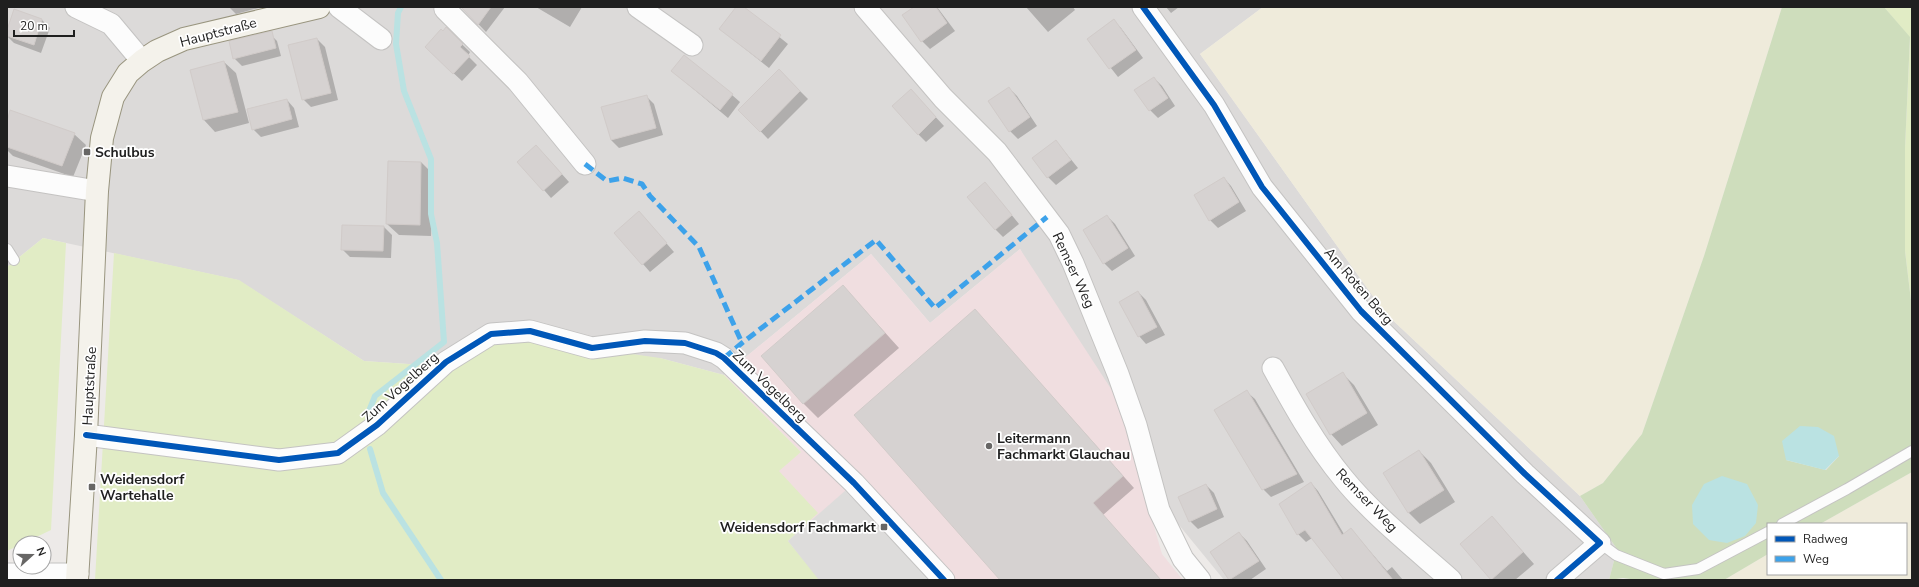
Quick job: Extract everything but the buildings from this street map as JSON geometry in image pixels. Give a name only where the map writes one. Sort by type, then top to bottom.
[{"type":"main road","name":"Hauptstraße","points":[[77,577],[86,435],[97,191],[102,138],[113,97],[128,73],[142,61],[157,51],[184,39],[319,7]]},
{"type":"street","points":[[76,7],[110,24],[142,61]]},
{"type":"street","points":[[339,7],[381,39]]},
{"type":"street","points":[[446,7],[445,9],[518,82],[585,164]]},
{"type":"street","points":[[638,7],[692,45]]},
{"type":"street","name":"Remser Weg","points":[[866,7],[943,98],[997,152],[1059,234],[1073,263],[1118,374],[1136,425],[1159,510],[1183,559],[1200,580]]},
{"type":"street","name":"Am Roten Berg","points":[[1143,7],[1214,105],[1262,187],[1361,311],[1525,474],[1600,543]]},
{"type":"street","points":[[7,176],[97,191]]},
{"type":"street","name":"Zum Vogelberg","points":[[86,435],[279,460],[338,453],[377,425],[446,362],[491,334],[530,331],[592,348],[645,341],[685,343],[716,353],[724,358],[854,483],[944,580]]},
{"type":"street","name":"Remser Weg","points":[[1273,368],[1308,431],[1343,479],[1451,580]]},
{"type":"street","points":[[1557,580],[1600,543]]},
{"type":"street","points":[[7,574],[77,577]]},
{"type":"lane","points":[[7,250],[14,260]]},
{"type":"lane","points":[[1784,523],[1847,490],[1912,451]]},
{"type":"lane","points":[[1600,543],[1616,555],[1664,574],[1698,569],[1767,533]]},
{"type":"shaded area","points":[[7,7],[1263,7],[1200,54],[1385,313],[1580,496],[1617,549],[1609,580],[1224,580],[1139,476],[1020,249],[930,323],[871,254],[724,375],[660,358],[453,367],[364,361],[238,280],[43,238],[7,267]]},
{"type":"shaded area","points":[[1263,7],[1782,7],[1704,256],[1642,434],[1603,483],[1580,496],[1385,313],[1200,54]]},
{"type":"shaded area","points":[[1020,249],[1117,398],[1162,554],[1183,580],[819,580],[778,470],[801,452],[724,375],[871,254],[930,323]]},
{"type":"shaded area","points":[[1912,472],[1912,580],[1724,580],[1767,555],[1767,575],[1907,575],[1907,523],[1822,523]]},
{"type":"shaded area","points":[[854,483],[944,580],[819,580],[788,541]]},
{"type":"green space","points":[[1782,7],[1884,7],[1910,37],[1905,148],[1905,251],[1912,309],[1912,472],[1822,523],[1767,523],[1767,555],[1724,580],[1637,580],[1623,578],[1609,580],[1617,549],[1580,496],[1603,483],[1642,434],[1704,256]],"holes":[[[1839,456],[1826,470],[1786,460]]]},
{"type":"green space","points":[[1884,7],[1912,7],[1912,309],[1905,251],[1905,148],[1910,38]]},
{"type":"green space","points":[[43,238],[66,243],[51,530],[41,535],[12,535],[12,549],[7,551],[7,267]]},
{"type":"green space","points":[[114,253],[239,280],[364,361],[453,367],[488,344],[520,338],[660,358],[724,375],[801,452],[779,471],[818,513],[788,541],[820,580],[95,580]]},
{"type":"water","points":[[1800,426],[1818,427],[1834,436],[1839,456],[1825,470],[1786,460],[1782,441]]},
{"type":"water","points":[[1722,476],[1747,484],[1758,505],[1756,523],[1745,536],[1727,543],[1709,540],[1693,524],[1692,505],[1704,484]]},
{"type":"waterway","points":[[369,411],[375,396],[444,342],[437,243],[431,214],[431,159],[404,91],[396,44],[398,13],[401,7]]},
{"type":"waterway","points":[[370,449],[383,493],[441,580]]},
{"type":"marked path","points":[[585,164],[607,181],[623,178],[642,184],[650,196],[699,247],[742,343]]},
{"type":"marked path","points":[[724,358],[876,240],[935,308],[1047,217]]},
{"type":"cycle path","points":[[1143,7],[1214,105],[1262,187],[1361,311],[1525,474],[1600,543],[1557,580]]},
{"type":"cycle path","points":[[86,435],[279,460],[338,453],[377,425],[446,362],[491,334],[530,331],[592,348],[645,341],[685,343],[716,353],[724,358],[854,483],[944,580]]},
{"type":"place","name":"Schulbus","points":[[87,152]]},
{"type":"place","name":"Leitermann Fachmarkt Glauchau","points":[[989,446]]},
{"type":"place","name":"Weidensdorf Wartehalle","points":[[92,487]]},
{"type":"place","name":"Weidensdorf Fachmarkt","points":[[884,527]]}]
